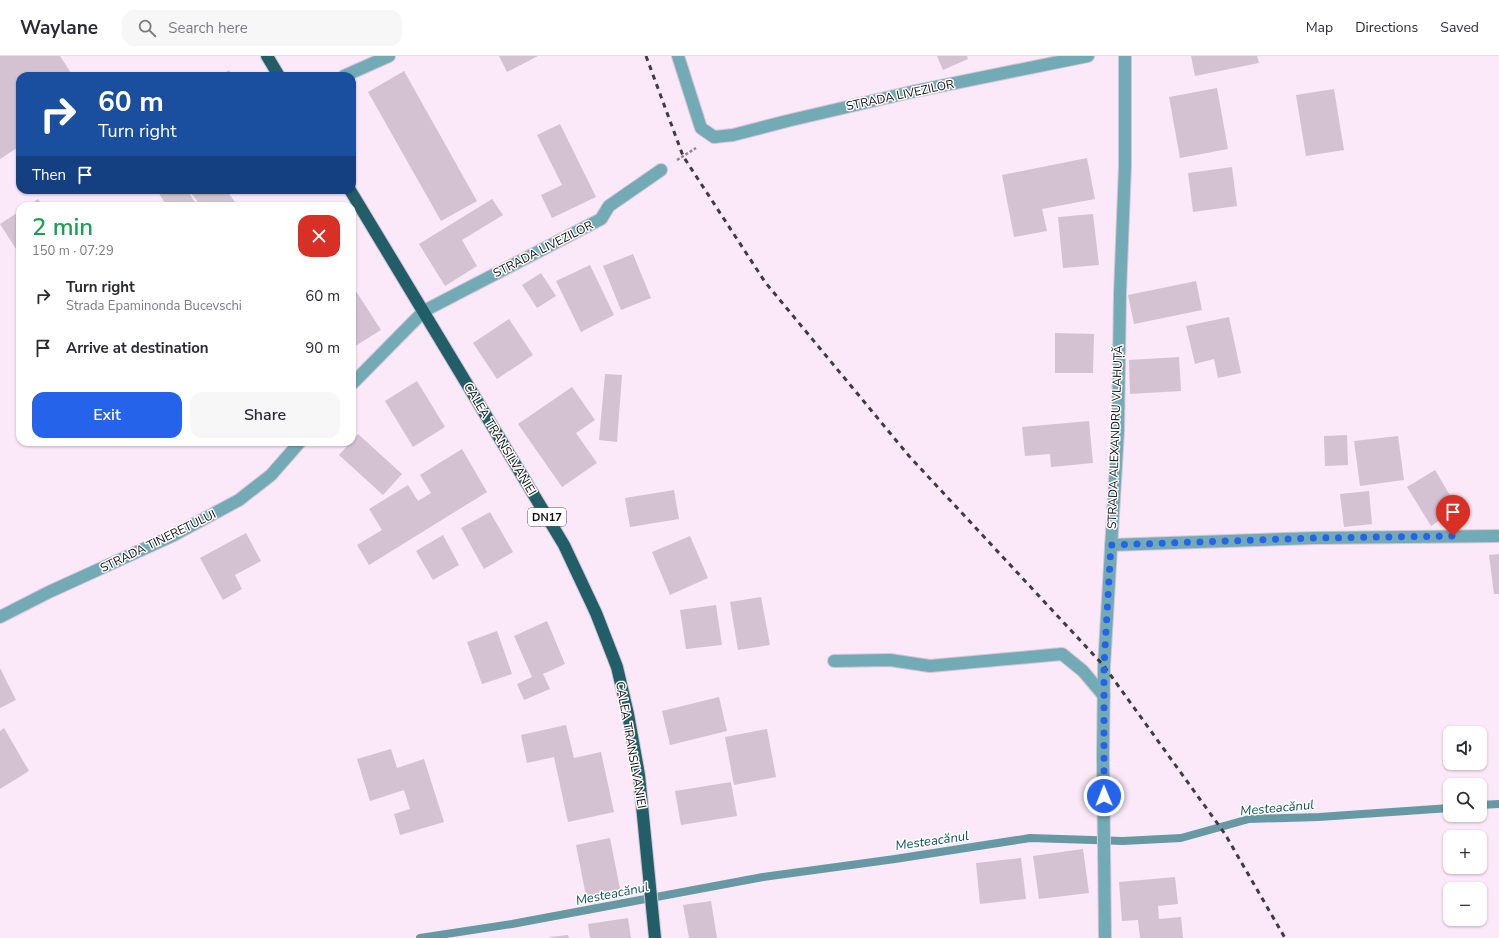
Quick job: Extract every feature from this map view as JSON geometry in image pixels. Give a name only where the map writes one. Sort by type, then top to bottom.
[{"type":"highway","points":[[267,56],[277,72]]},
{"type":"highway","name":"CALEA TRANSILVANIEI","points":[[352,194],[564,545],[596,613],[617,667],[628,714],[639,775],[655,938]]},
{"type":"street","points":[[353,72],[389,56]]},
{"type":"street","points":[[678,56],[701,128],[714,137]]},
{"type":"street","name":"STRADA LIVEZILOR","points":[[714,137],[733,135],[787,120],[911,92],[1088,56]]},
{"type":"street","name":"STRADA ALEXANDRU VLAHUȚĂ","points":[[1105,938],[1104,696],[1118,431],[1124,166],[1124,56]]},
{"type":"street","name":"STRADA LIVEZILOR","points":[[424,311],[602,219],[609,206],[661,170]]},
{"type":"street","points":[[356,380],[424,311]]},
{"type":"street","name":"STRADA TINERETULUI","points":[[0,617],[49,592],[172,536],[239,500],[271,475],[296,446]]},
{"type":"street","points":[[1111,545],[1314,538],[1499,536]]},
{"type":"street","points":[[834,661],[890,660],[930,666],[1062,654],[1082,671],[1104,696]]},
{"type":"path","points":[[661,170],[714,137]]},
{"type":"building","points":[[0,56],[60,56],[70,72],[16,72],[16,149],[0,159]]},
{"type":"building","points":[[499,56],[538,56],[507,72]]},
{"type":"building","points":[[937,56],[967,56],[968,59],[943,70]]},
{"type":"building","points":[[1191,56],[1257,56],[1259,63],[1195,76]]},
{"type":"building","points":[[404,71],[477,201],[441,221],[368,92]]},
{"type":"building","points":[[1217,88],[1228,149],[1180,158],[1169,97]]},
{"type":"building","points":[[1334,89],[1344,150],[1306,156],[1296,95]]},
{"type":"building","points":[[560,124],[596,197],[552,218],[541,195],[562,185],[537,135]]},
{"type":"building","points":[[1087,158],[1095,199],[1042,209],[1047,231],[1014,237],[1002,175]]},
{"type":"building","points":[[1232,167],[1237,206],[1193,212],[1188,173]]},
{"type":"building","points":[[159,194],[190,194],[195,202],[164,202]]},
{"type":"building","points":[[192,194],[229,194],[235,202],[198,202]]},
{"type":"building","points":[[492,199],[503,215],[462,240],[477,266],[445,286],[419,244]]},
{"type":"building","points":[[16,214],[16,249],[0,224]]},
{"type":"building","points":[[1093,214],[1099,265],[1063,268],[1058,217]]},
{"type":"building","points":[[633,254],[651,298],[621,310],[603,266]]},
{"type":"building","points":[[590,265],[614,315],[581,332],[556,281]]},
{"type":"building","points":[[541,273],[556,296],[537,308],[522,285]]},
{"type":"building","points":[[1196,281],[1202,310],[1134,324],[1128,295]]},
{"type":"building","points":[[356,291],[381,330],[356,346]]},
{"type":"building","points":[[1229,317],[1241,373],[1218,378],[1214,359],[1195,364],[1186,326]]},
{"type":"building","points":[[509,319],[533,355],[497,379],[473,343]]},
{"type":"building","points":[[1055,333],[1094,334],[1093,373],[1055,373]]},
{"type":"building","points":[[1179,357],[1181,391],[1130,394],[1129,360]]},
{"type":"building","points":[[605,374],[622,375],[617,442],[599,440]]},
{"type":"building","points":[[417,381],[445,427],[413,447],[385,401]]},
{"type":"building","points":[[572,387],[595,420],[576,433],[597,463],[562,487],[518,424]]},
{"type":"building","points":[[1089,421],[1093,463],[1051,467],[1050,454],[1025,456],[1022,427]]},
{"type":"building","points":[[358,434],[402,474],[383,495],[339,455],[347,446],[356,446],[356,436]]},
{"type":"building","points":[[1347,435],[1348,465],[1325,466],[1324,436]]},
{"type":"building","points":[[1398,436],[1404,480],[1360,486],[1354,441]]},
{"type":"building","points":[[462,449],[487,492],[369,565],[357,545],[382,530],[369,509],[408,485],[418,501],[431,493],[420,475]]},
{"type":"building","points":[[1435,470],[1458,509],[1431,526],[1407,487]]},
{"type":"building","points":[[674,490],[679,519],[630,527],[625,498]]},
{"type":"building","points":[[1369,491],[1372,524],[1344,527],[1340,494]]},
{"type":"building","points":[[490,512],[513,552],[484,569],[461,528]]},
{"type":"building","points":[[246,533],[261,561],[235,575],[242,589],[223,600],[200,558]]},
{"type":"building","points":[[443,535],[459,565],[433,580],[416,551]]},
{"type":"building","points":[[690,536],[708,578],[670,595],[652,552]]},
{"type":"building","points":[[1499,554],[1499,594],[1494,594],[1489,555]]},
{"type":"building","points":[[761,597],[770,645],[738,650],[730,602]]},
{"type":"building","points":[[716,605],[722,645],[686,649],[680,610]]},
{"type":"building","points":[[547,621],[565,664],[543,674],[550,689],[524,700],[517,684],[532,677],[514,636]]},
{"type":"building","points":[[497,631],[512,674],[482,684],[467,642]]},
{"type":"building","points":[[0,668],[16,700],[0,708]]},
{"type":"building","points":[[719,697],[727,731],[670,745],[662,711]]},
{"type":"building","points":[[566,725],[574,758],[601,752],[614,812],[568,822],[554,757],[527,763],[521,735]]},
{"type":"building","points":[[4,728],[29,771],[0,789],[0,731]]},
{"type":"building","points":[[767,729],[776,777],[734,785],[725,737]]},
{"type":"building","points":[[391,749],[397,768],[424,759],[444,822],[400,835],[394,814],[410,809],[404,790],[370,801],[357,759]]},
{"type":"building","points":[[731,782],[737,816],[681,825],[675,791]]},
{"type":"building","points":[[610,838],[620,889],[586,896],[576,845]]},
{"type":"building","points":[[1083,849],[1089,893],[1039,899],[1033,856]]},
{"type":"building","points":[[1021,858],[1026,899],[980,904],[976,863]]},
{"type":"building","points":[[1175,877],[1178,904],[1158,906],[1159,919],[1181,917],[1183,938],[1140,938],[1138,920],[1122,921],[1119,882]]},
{"type":"building","points":[[711,901],[717,938],[689,938],[683,905]]},
{"type":"building","points":[[628,918],[631,938],[590,938],[588,924]]},
{"type":"building","points":[[568,935],[569,938],[550,938],[550,937]]},
{"type":"waterway","name":"Mesteacănul","points":[[1487,805],[1499,804]]},
{"type":"waterway","name":"Mesteacănul","points":[[420,938],[512,924],[763,877],[895,859],[1030,838],[1123,841],[1181,838],[1249,819],[1319,817],[1443,808]]},
{"type":"railway","points":[[646,56],[683,156],[765,282],[909,456],[1104,666],[1225,834],[1285,938]]},
{"type":"route","points":[[1104,796],[1104,666],[1111,545],[1314,538],[1453,536]]}]
